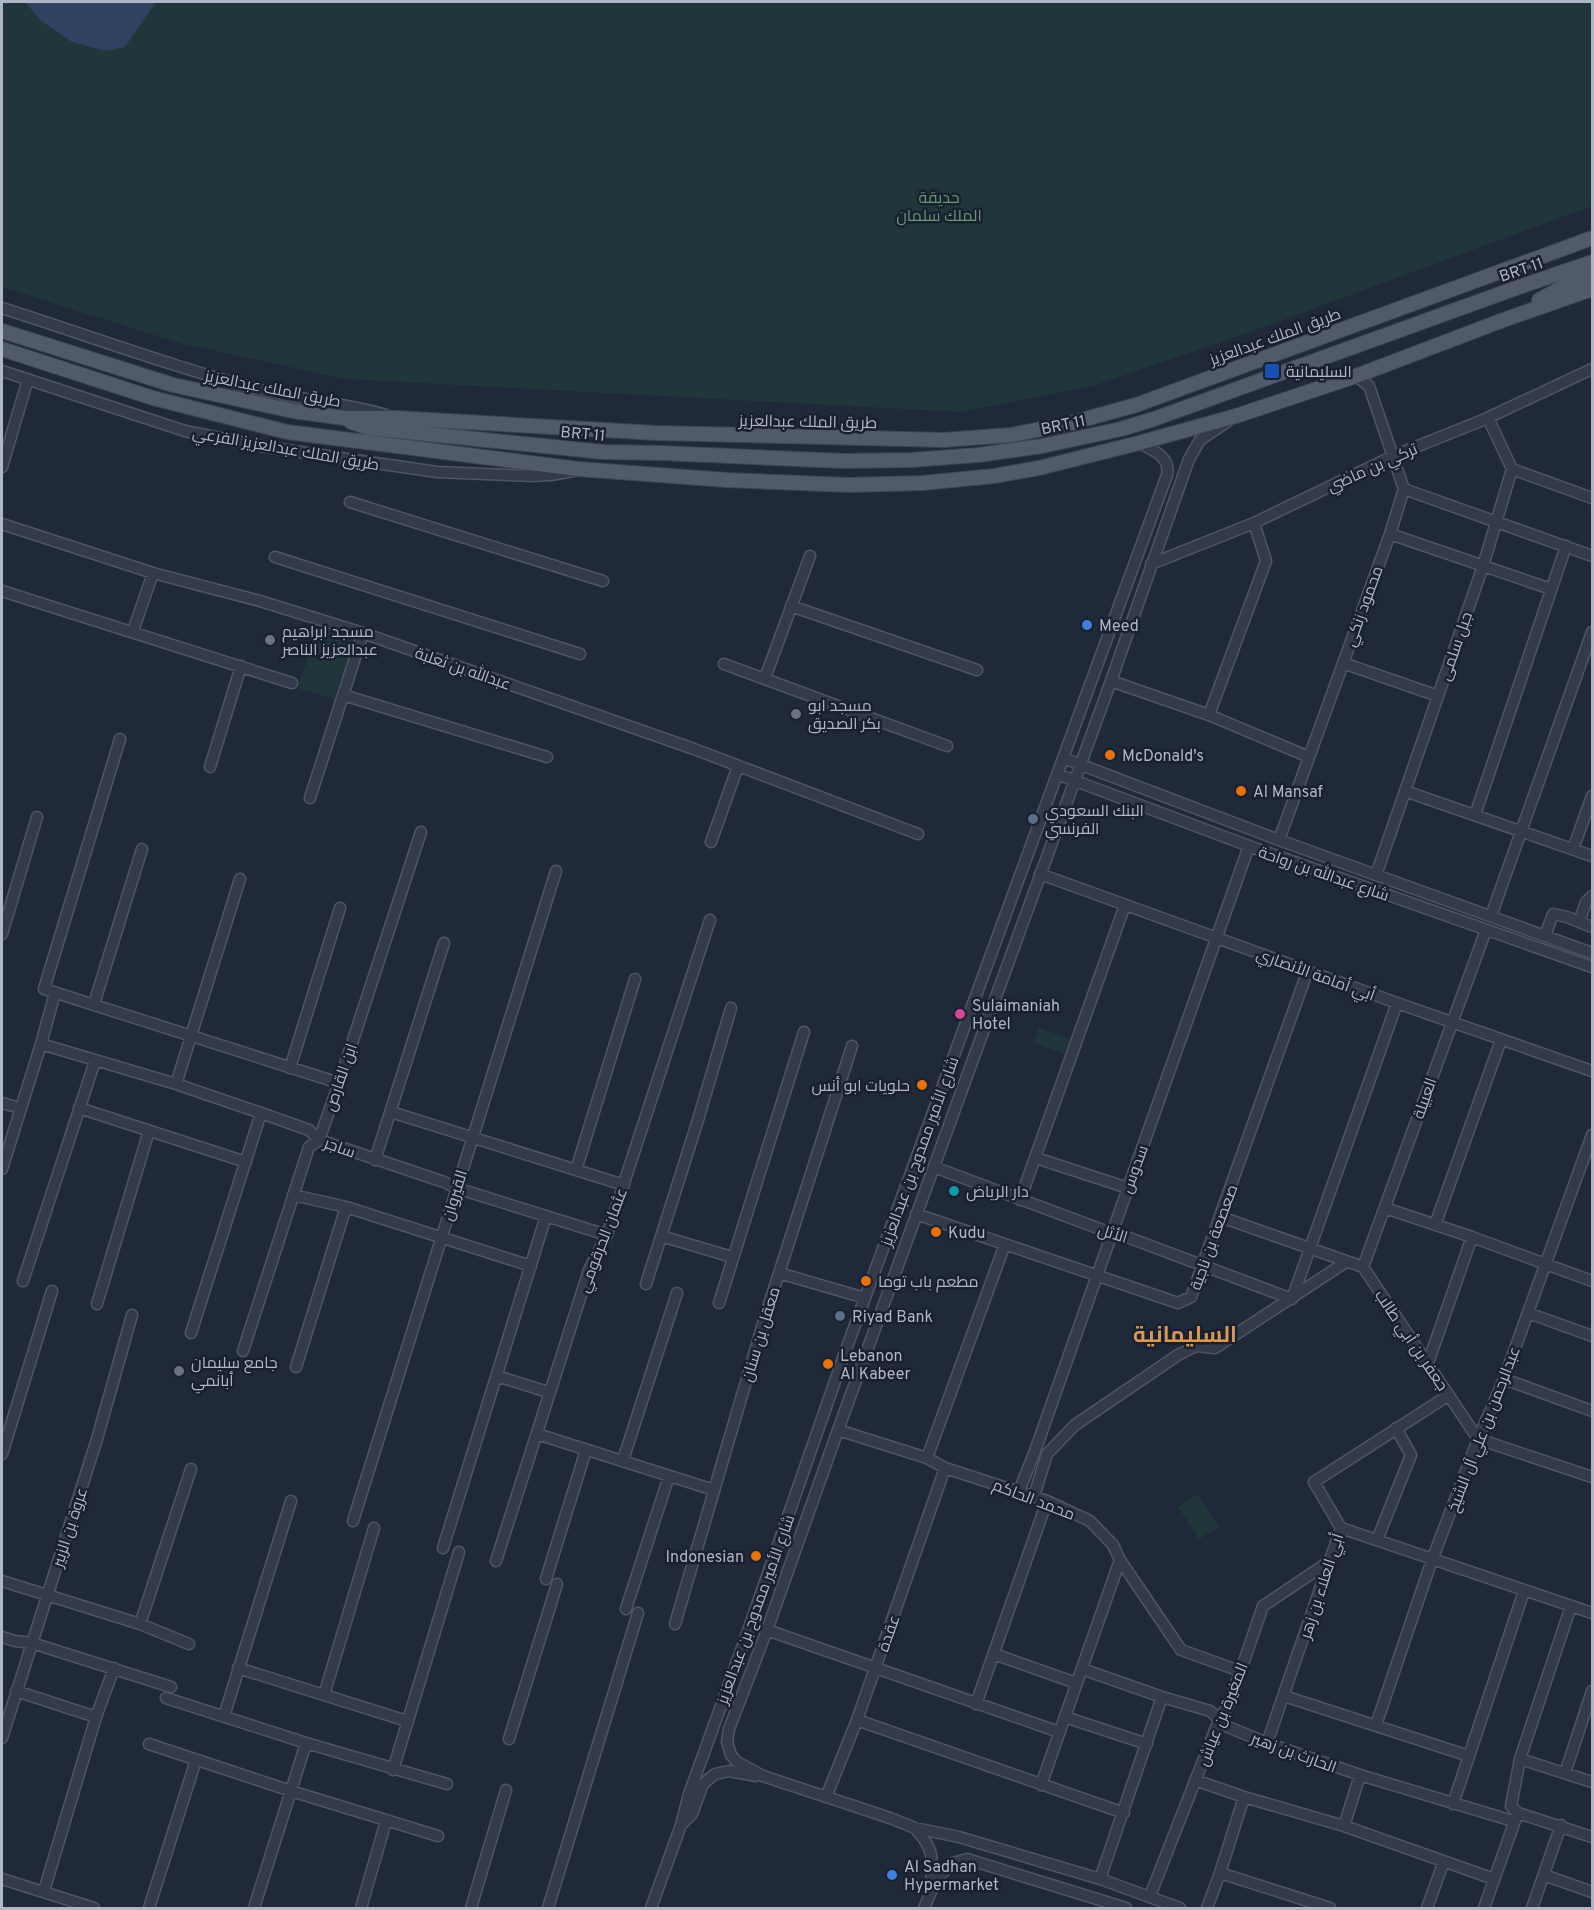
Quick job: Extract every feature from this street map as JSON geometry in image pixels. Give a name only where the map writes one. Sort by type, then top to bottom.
[{"type":"main road","name":"طريق الملك عبدالعزيز","points":[[2,331],[173,385],[293,411],[344,418],[395,418],[777,438],[944,440],[1011,435],[1071,423],[1136,405],[1593,238]]},
{"type":"main road","points":[[1496,274],[1593,247]]},
{"type":"main road","name":"BRT 11","points":[[344,418],[356,425],[369,428],[603,452],[844,461],[911,460],[978,454],[1042,446],[1121,429],[1154,419],[1593,262]]},
{"type":"main road","points":[[1506,319],[1567,285],[1593,276]]},
{"type":"main road","points":[[2,349],[153,398],[287,432],[578,470],[849,485],[923,483],[994,476],[1040,468],[1236,416],[1356,376],[1506,319],[1593,289]]},
{"type":"main road","name":"BRT 11","points":[[414,450],[512,443]]},
{"type":"street","points":[[2,308],[173,365],[259,389],[368,409],[395,418]]},
{"type":"street","name":"تركي بن ماضي","points":[[1151,564],[1254,523],[1393,456],[1488,418],[1593,369]]},
{"type":"street","name":"طريق الملك عبدالعزيز الفرعي","points":[[2,370],[185,431],[266,447],[437,472],[551,475],[578,470]]},
{"type":"street","points":[[1356,376],[1369,387],[1404,489],[1497,520],[1593,556]]},
{"type":"street","points":[[2,467],[28,380]]},
{"type":"street","name":"شارع الأمير ممدوح بن عبدالعزيز","points":[[763,1776],[737,1762],[731,1755],[727,1742],[729,1729],[1081,764],[1189,459],[1200,440],[1236,416]]},
{"type":"street","points":[[1488,418],[1512,469],[1593,498]]},
{"type":"street","name":"شارع الأمير ممدوح بن عبدالعزيز","points":[[651,1908],[681,1825],[689,1794],[865,1298],[1167,475],[1168,469],[1164,459],[1140,443]]},
{"type":"street","name":"جبل سلمى","points":[[1376,875],[1483,566],[1512,469]]},
{"type":"street","name":"محمود زنكي","points":[[1278,840],[1390,534],[1404,489]]},
{"type":"street","points":[[350,502],[603,581]]},
{"type":"street","points":[[1209,715],[1266,561],[1254,523]]},
{"type":"street","name":"عبدالله بن ثعلبة","points":[[2,524],[153,573],[270,604],[363,633],[565,702],[918,834]]},
{"type":"street","points":[[1390,534],[1551,589]]},
{"type":"street","points":[[1475,815],[1566,546]]},
{"type":"street","points":[[765,678],[810,556]]},
{"type":"street","points":[[275,557],[580,654]]},
{"type":"street","points":[[133,632],[153,573]]},
{"type":"street","points":[[2,591],[292,683]]},
{"type":"street","points":[[792,606],[977,670]]},
{"type":"street","points":[[310,798],[363,633]]},
{"type":"street","points":[[1491,916],[1591,640]]},
{"type":"street","points":[[1343,663],[1438,696]]},
{"type":"street","points":[[724,664],[947,746]]},
{"type":"street","points":[[210,767],[242,666]]},
{"type":"street","points":[[1111,681],[1209,715],[1309,757]]},
{"type":"street","points":[[343,695],[547,757]]},
{"type":"street","points":[[2,1169],[41,1044],[50,991],[120,739]]},
{"type":"street","name":"شارع عبدالله بن رواحة","points":[[1063,758],[1278,840],[1593,952]]},
{"type":"street","points":[[711,842],[738,766]]},
{"type":"street","name":"شارع عبدالله بن رواحة","points":[[1057,774],[1250,846],[1593,967]]},
{"type":"street","points":[[1405,791],[1593,856]]},
{"type":"street","points":[[1573,849],[1593,796]]},
{"type":"street","points":[[2,934],[37,817]]},
{"type":"street","name":"ابن القارص","points":[[243,1351],[309,1147],[319,1140],[339,1083],[421,832]]},
{"type":"street","name":"سدوس","points":[[1019,1491],[1250,846]]},
{"type":"street","points":[[94,1005],[142,849]]},
{"type":"street","name":"القيروان","points":[[353,1521],[556,871]]},
{"type":"street","name":"أبي أمامة الأنصاري","points":[[1040,874],[1593,1071]]},
{"type":"street","points":[[176,1084],[240,879]]},
{"type":"street","points":[[1579,922],[1586,902],[1593,896]]},
{"type":"street","points":[[1020,1200],[1125,905]]},
{"type":"street","points":[[290,1068],[340,908]]},
{"type":"street","points":[[1545,936],[1553,914],[1593,927]]},
{"type":"street","name":"عثمان الحرقومي","points":[[496,1561],[537,1434],[548,1392],[589,1270],[607,1235],[710,920]]},
{"type":"street","name":"العبيلة","points":[[1363,1267],[1486,930]]},
{"type":"street","points":[[375,1160],[444,943]]},
{"type":"street","name":"صعصعة بن ناجية","points":[[916,1214],[1178,1304],[1191,1297],[1308,970]]},
{"type":"street","points":[[576,1170],[635,979]]},
{"type":"street","points":[[50,991],[339,1083]]},
{"type":"street","points":[[1292,1299],[1397,1003]]},
{"type":"street","points":[[646,1284],[730,1008]]},
{"type":"street","points":[[719,1303],[804,1032]]},
{"type":"street","points":[[1435,1225],[1501,1040]]},
{"type":"street","name":"ساجر","points":[[41,1044],[176,1084],[309,1130],[319,1140],[375,1160],[607,1235]]},
{"type":"street","name":"معقل بن سنان","points":[[675,1624],[779,1273],[852,1046]]},
{"type":"street","points":[[23,1281],[95,1061]]},
{"type":"street","points":[[2,1103],[20,1108]]},
{"type":"street","points":[[79,1108],[246,1162]]},
{"type":"street","points":[[391,1112],[624,1185]]},
{"type":"street","points":[[191,1333],[261,1113]]},
{"type":"street","points":[[97,1304],[149,1131]]},
{"type":"street","name":"عبدالرحمن بن علي آل الشيخ","points":[[1376,1725],[1432,1560],[1478,1439],[1504,1379],[1593,1135]]},
{"type":"street","points":[[1036,1158],[1128,1188]]},
{"type":"street","name":"الأثل","points":[[934,1167],[1292,1299]]},
{"type":"street","points":[[293,1195],[346,1208],[531,1266]]},
{"type":"street","points":[[297,1367],[346,1208]]},
{"type":"street","points":[[1386,1208],[1472,1236],[1593,1281]]},
{"type":"street","points":[[443,1548],[546,1216]]},
{"type":"street","points":[[1221,1217],[1363,1267]]},
{"type":"street","points":[[662,1236],[732,1257]]},
{"type":"street","points":[[1428,1363],[1472,1236]]},
{"type":"street","points":[[927,1458],[1005,1244]]},
{"type":"street","points":[[1034,1496],[1047,1454],[1075,1425],[1178,1354],[1196,1346],[1215,1348],[1346,1262]]},
{"type":"street","name":"جعفر بن أبي طالب","points":[[1363,1267],[1478,1439]]},
{"type":"street","points":[[779,1273],[865,1298]]},
{"type":"street","points":[[2,1454],[52,1291]]},
{"type":"street","points":[[623,1460],[677,1293]]},
{"type":"street","points":[[1528,1313],[1593,1336]]},
{"type":"street","name":"عروة بن الزبير","points":[[2,1738],[97,1439],[132,1315]]},
{"type":"street","points":[[497,1376],[548,1392]]},
{"type":"street","points":[[1504,1379],[1593,1411]]},
{"type":"street","name":"أبي العلاء بن زهر","points":[[1267,1743],[1341,1528],[1314,1482],[1449,1395]]},
{"type":"street","points":[[1377,1540],[1411,1455],[1396,1428]]},
{"type":"street","name":"محمد الحاكم","points":[[837,1430],[927,1458],[945,1468],[1034,1496],[1090,1521],[1113,1545],[1120,1560],[1181,1650],[1240,1671]]},
{"type":"street","points":[[537,1434],[714,1490]]},
{"type":"street","points":[[1478,1439],[1593,1477]]},
{"type":"street","points":[[546,1579],[586,1450]]},
{"type":"street","name":"عقدة","points":[[826,1797],[857,1720],[945,1468]]},
{"type":"street","points":[[140,1623],[191,1469]]},
{"type":"street","points":[[626,1609],[669,1476]]},
{"type":"street","points":[[224,1716],[291,1502]]},
{"type":"street","points":[[976,1704],[1047,1502]]},
{"type":"street","points":[[324,1695],[374,1528]]},
{"type":"street","points":[[1341,1528],[1593,1613]]},
{"type":"street","points":[[393,1770],[459,1552]]},
{"type":"street","points":[[1041,1785],[1120,1560]]},
{"type":"street","name":"المغيرة بن عياش","points":[[1150,1896],[1219,1720],[1230,1702],[1263,1606],[1330,1561]]},
{"type":"street","points":[[2,1581],[140,1623],[189,1644]]},
{"type":"street","points":[[509,1739],[557,1584]]},
{"type":"street","points":[[1453,1804],[1524,1591]]},
{"type":"street","points":[[1484,1908],[1514,1814],[1520,1759],[1571,1606]]},
{"type":"street","points":[[548,1908],[638,1613]]},
{"type":"street","points":[[767,1630],[1059,1732]]},
{"type":"street","points":[[2,1637],[32,1643],[171,1687]]},
{"type":"street","points":[[993,1654],[1076,1683]]},
{"type":"street","points":[[44,1891],[96,1717],[114,1668]]},
{"type":"street","points":[[238,1668],[407,1721]]},
{"type":"street","name":"الحارث بن زهير","points":[[1082,1669],[1210,1711],[1228,1727],[1360,1775],[1453,1804],[1514,1814],[1561,1825],[1593,1837]]},
{"type":"street","points":[[1565,1773],[1593,1690]]},
{"type":"street","points":[[16,1691],[96,1717]]},
{"type":"street","points":[[1284,1696],[1469,1756]]},
{"type":"street","points":[[1100,1879],[1162,1697]]},
{"type":"street","points":[[166,1698],[393,1770],[447,1784]]},
{"type":"street","points":[[1065,1717],[1147,1744]]},
{"type":"street","points":[[857,1720],[1124,1813]]},
{"type":"street","points":[[254,1908],[306,1743]]},
{"type":"street","points":[[149,1744],[438,1836]]},
{"type":"street","points":[[1520,1759],[1593,1782]]},
{"type":"street","points":[[149,1908],[196,1760]]},
{"type":"street","points":[[681,1825],[692,1814],[703,1784],[716,1774],[729,1771],[763,1776],[915,1828],[959,1837],[1100,1879],[1180,1908]]},
{"type":"street","points":[[1344,1826],[1360,1775]]},
{"type":"street","points":[[1195,1780],[1344,1826],[1494,1880]]},
{"type":"street","points":[[471,1908],[506,1790]]},
{"type":"street","points":[[1207,1908],[1244,1797]]},
{"type":"street","points":[[360,1908],[386,1821]]},
{"type":"street","points":[[1532,1908],[1561,1825]]},
{"type":"street","points":[[915,1828],[932,1852],[931,1888]]},
{"type":"street","points":[[924,1908],[937,1878],[953,1863],[967,1859],[1126,1908]]},
{"type":"street","points":[[1427,1908],[1444,1861]]},
{"type":"street","points":[[1220,1873],[1330,1908]]},
{"type":"street","points":[[1544,1875],[1593,1892]]},
{"type":"street","points":[[2,1879],[94,1908]]},
{"type":"green space","name":"حديقة الملك سلمان","points":[[2,2],[1592,2],[1592,206],[1250,332],[1093,386],[961,412],[345,379],[179,343],[2,287]]},
{"type":"green space","points":[[321,622],[356,633],[334,699],[297,688]]},
{"type":"green space","points":[[1039,1028],[1070,1039],[1064,1054],[1034,1043]]},
{"type":"green space","points":[[1198,1494],[1219,1527],[1199,1539],[1178,1507]]},
{"type":"water","points":[[25,2],[156,2],[125,47],[106,51],[72,42],[40,20]]},
{"type":"place","name":"السليمانية","points":[[1272,371]]},
{"type":"place","name":"Meed","points":[[1087,625]]},
{"type":"place","name":"مسجد ابراهيم عبدالعزيز الناصر","points":[[270,640]]},
{"type":"place","name":"مسجد ابو بكر الصديق","points":[[796,714]]},
{"type":"place","name":"McDonald's","points":[[1110,755]]},
{"type":"place","name":"Al Mansaf","points":[[1241,791]]},
{"type":"place","name":"البنك السعودي الفرنسي","points":[[1033,819]]},
{"type":"place","name":"Sulaimaniah Hotel","points":[[960,1014]]},
{"type":"place","name":"حلويات ابو أنس","points":[[922,1085]]},
{"type":"place","name":"دار الرياض","points":[[954,1191]]},
{"type":"place","name":"Kudu","points":[[936,1232]]},
{"type":"place","name":"مطعم باب توما","points":[[866,1281]]},
{"type":"place","name":"Riyad Bank","points":[[840,1316]]},
{"type":"place","name":"Lebanon Al Kabeer","points":[[828,1364]]},
{"type":"place","name":"جامع سليمان أبانمي","points":[[179,1371]]},
{"type":"place","name":"Indonesian","points":[[756,1556]]},
{"type":"place","name":"Al Sadhan Hypermarket","points":[[892,1875]]},
{"type":"district","name":"السليمانية","points":[[1185,1334]]}]
